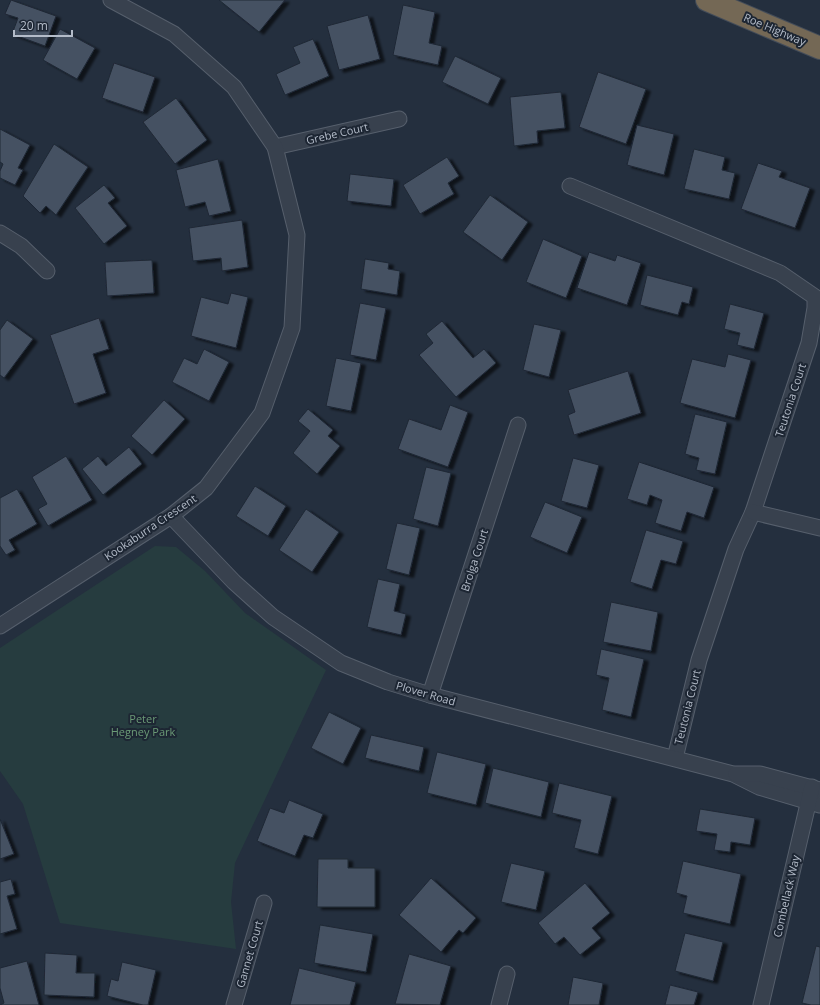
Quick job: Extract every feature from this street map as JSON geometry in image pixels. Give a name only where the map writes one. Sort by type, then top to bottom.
[{"type":"highway","name":"Roe Highway","points":[[707,0],[820,48]]},
{"type":"street","name":"Kookaburra Crescent","points":[[0,626],[171,516],[206,488],[262,413],[292,328],[296,235],[274,147],[234,87],[174,34],[111,0]]},
{"type":"street","name":"Grebe Court","points":[[274,147],[399,119]]},
{"type":"street","name":"Teutonia Court","points":[[570,186],[780,273],[815,296],[815,308],[809,343],[753,512],[736,549],[699,660],[675,758]]},
{"type":"street","points":[[0,232],[21,246],[46,271]]},
{"type":"street","name":"Brolga Court","points":[[430,695],[518,425]]},
{"type":"street","points":[[753,512],[820,528]]},
{"type":"street","name":"Plover Road","points":[[171,516],[234,582],[273,617],[341,663],[388,682],[430,695],[733,774],[759,787],[814,804]]},
{"type":"street","name":"Plover Road","points":[[733,774],[760,774],[816,789]]},
{"type":"street","name":"Combellack Way","points":[[761,1005],[814,804],[816,789]]},
{"type":"street","name":"Gannet Court","points":[[234,1005],[264,903]]},
{"type":"street","points":[[499,1005],[507,974]]},
{"type":"green space","name":"Peter Hegney Park","points":[[155,546],[176,547],[205,571],[245,613],[326,670],[235,863],[231,902],[236,949],[60,923],[23,804],[0,771],[0,648]]},
{"type":"building","points":[[11,0],[56,16],[45,46],[12,34],[18,18],[5,14]]},
{"type":"building","points":[[219,0],[285,0],[259,32]]},
{"type":"building","points":[[403,5],[435,12],[429,43],[442,46],[438,65],[393,55]]},
{"type":"building","points":[[368,15],[380,59],[339,70],[327,26]]},
{"type":"building","points":[[60,29],[95,48],[77,79],[43,60]]},
{"type":"building","points":[[313,39],[329,76],[285,95],[276,74],[300,63],[293,47]]},
{"type":"building","points":[[455,56],[501,78],[488,104],[442,82]]},
{"type":"building","points":[[114,63],[155,77],[143,112],[102,98]]},
{"type":"building","points":[[598,72],[646,89],[626,144],[579,127]]},
{"type":"building","points":[[561,92],[565,128],[537,131],[538,143],[514,146],[510,97]]},
{"type":"building","points":[[176,98],[207,140],[175,164],[143,122]]},
{"type":"building","points":[[637,125],[674,134],[664,175],[627,165]]},
{"type":"building","points":[[0,129],[30,145],[18,168],[23,170],[15,185],[0,178],[0,171],[3,164],[0,162]]},
{"type":"building","points":[[54,144],[88,167],[56,215],[46,206],[40,213],[23,196]]},
{"type":"building","points":[[694,149],[725,157],[722,170],[735,173],[729,199],[684,189]]},
{"type":"building","points":[[447,157],[459,176],[448,183],[454,194],[420,214],[403,185]]},
{"type":"building","points":[[218,159],[231,211],[209,216],[205,202],[185,207],[176,170]]},
{"type":"building","points":[[758,163],[782,171],[779,177],[810,188],[795,228],[741,209]]},
{"type":"building","points":[[350,174],[394,179],[391,206],[347,201]]},
{"type":"building","points":[[104,185],[115,198],[108,203],[127,226],[104,244],[75,208]]},
{"type":"building","points":[[490,195],[528,222],[502,260],[463,232]]},
{"type":"building","points":[[242,220],[248,267],[222,271],[221,258],[193,261],[189,228]]},
{"type":"building","points":[[543,239],[582,256],[566,298],[526,282]]},
{"type":"building","points":[[589,252],[615,261],[617,255],[641,263],[627,305],[577,288]]},
{"type":"building","points":[[365,259],[389,263],[388,269],[400,271],[397,295],[361,289]]},
{"type":"building","points":[[152,260],[154,293],[107,296],[105,262]]},
{"type":"building","points":[[647,275],[693,287],[689,304],[682,302],[678,315],[640,305]]},
{"type":"building","points":[[231,293],[248,297],[236,348],[191,336],[201,297],[228,304]]},
{"type":"building","points":[[360,303],[386,308],[376,360],[350,355]]},
{"type":"building","points":[[730,304],[764,313],[754,349],[737,345],[740,333],[724,329]]},
{"type":"building","points":[[99,318],[109,349],[93,354],[106,393],[74,404],[50,335]]},
{"type":"building","points":[[7,320],[33,339],[4,378],[0,375],[0,330]]},
{"type":"building","points":[[442,321],[473,358],[484,349],[496,363],[456,397],[419,355],[433,343],[426,334]]},
{"type":"building","points":[[534,324],[561,330],[549,377],[523,370]]},
{"type":"building","points":[[204,349],[229,362],[209,401],[172,382],[184,358],[197,364]]},
{"type":"building","points":[[728,354],[751,360],[735,418],[680,403],[692,359],[725,367]]},
{"type":"building","points":[[336,358],[361,363],[351,411],[326,406]]},
{"type":"building","points":[[628,371],[641,413],[574,435],[568,415],[575,412],[568,390]]},
{"type":"building","points":[[164,400],[185,419],[152,455],[131,436]]},
{"type":"building","points":[[450,405],[468,412],[448,467],[398,449],[409,419],[441,430]]},
{"type":"building","points":[[308,409],[333,430],[328,436],[340,446],[317,474],[293,453],[310,431],[298,421]]},
{"type":"building","points":[[695,414],[727,422],[715,474],[696,470],[699,458],[685,454]]},
{"type":"building","points":[[129,447],[142,464],[103,495],[82,469],[98,456],[106,466]]},
{"type":"building","points":[[66,456],[92,500],[48,526],[38,509],[47,504],[32,477]]},
{"type":"building","points":[[573,458],[599,465],[587,508],[561,501]]},
{"type":"building","points":[[639,462],[714,487],[704,518],[687,512],[681,531],[655,523],[662,500],[650,495],[647,505],[627,499]]},
{"type":"building","points":[[426,467],[451,473],[438,526],[413,519]]},
{"type":"building","points":[[255,486],[286,506],[268,536],[236,516]]},
{"type":"building","points":[[17,489],[37,524],[9,540],[15,550],[6,555],[0,546],[0,498]]},
{"type":"building","points":[[545,502],[582,517],[567,553],[530,537]]},
{"type":"building","points":[[306,509],[339,532],[312,572],[279,550]]},
{"type":"building","points":[[397,523],[420,528],[409,575],[386,569]]},
{"type":"building","points":[[646,530],[683,541],[676,564],[661,560],[652,589],[630,582]]},
{"type":"building","points":[[378,579],[400,584],[394,611],[406,614],[401,635],[367,627]]},
{"type":"building","points":[[611,602],[658,612],[651,651],[603,642]]},
{"type":"building","points":[[601,649],[644,659],[631,717],[602,710],[609,678],[596,675]]},
{"type":"building","points":[[329,712],[361,728],[343,764],[311,748]]},
{"type":"building","points":[[371,735],[424,747],[419,771],[365,758]]},
{"type":"building","points":[[437,752],[486,764],[476,805],[427,793]]},
{"type":"building","points":[[493,768],[549,782],[541,817],[485,803]]},
{"type":"building","points":[[559,783],[612,796],[598,854],[574,848],[581,820],[552,813]]},
{"type":"building","points":[[289,800],[323,814],[313,838],[304,835],[295,856],[257,841],[270,808],[284,813]]},
{"type":"building","points":[[700,809],[755,818],[750,845],[731,842],[730,852],[714,850],[717,834],[696,831]]},
{"type":"building","points":[[0,819],[14,854],[0,859]]},
{"type":"building","points":[[318,859],[348,859],[348,868],[375,868],[375,907],[317,907]]},
{"type":"building","points":[[683,861],[741,874],[730,924],[683,913],[687,896],[676,893]]},
{"type":"building","points":[[511,863],[545,871],[536,910],[501,902]]},
{"type":"building","points":[[431,878],[476,918],[463,933],[459,930],[441,952],[399,915]]},
{"type":"building","points":[[11,879],[15,894],[7,896],[17,929],[0,934],[0,882]]},
{"type":"building","points":[[585,883],[610,913],[592,928],[601,938],[580,955],[564,937],[555,944],[538,923]]},
{"type":"building","points":[[320,925],[373,934],[366,972],[314,963]]},
{"type":"building","points":[[685,933],[723,942],[713,981],[675,971]]},
{"type":"building","points":[[816,946],[820,947],[820,1005],[811,1005],[802,1003]]},
{"type":"building","points":[[45,953],[77,955],[76,973],[95,973],[94,997],[44,995]]},
{"type":"building","points":[[409,954],[451,966],[440,1005],[395,1004]]},
{"type":"building","points":[[27,961],[39,1005],[0,1005],[4,1003],[0,988],[0,968]]},
{"type":"building","points":[[122,962],[156,970],[148,1005],[107,996],[111,979],[118,981]]},
{"type":"building","points":[[299,968],[356,982],[350,1005],[290,1005]]},
{"type":"building","points":[[573,977],[603,983],[599,1005],[568,1005]]},
{"type":"building","points":[[670,985],[698,992],[694,1005],[665,1005]]}]
